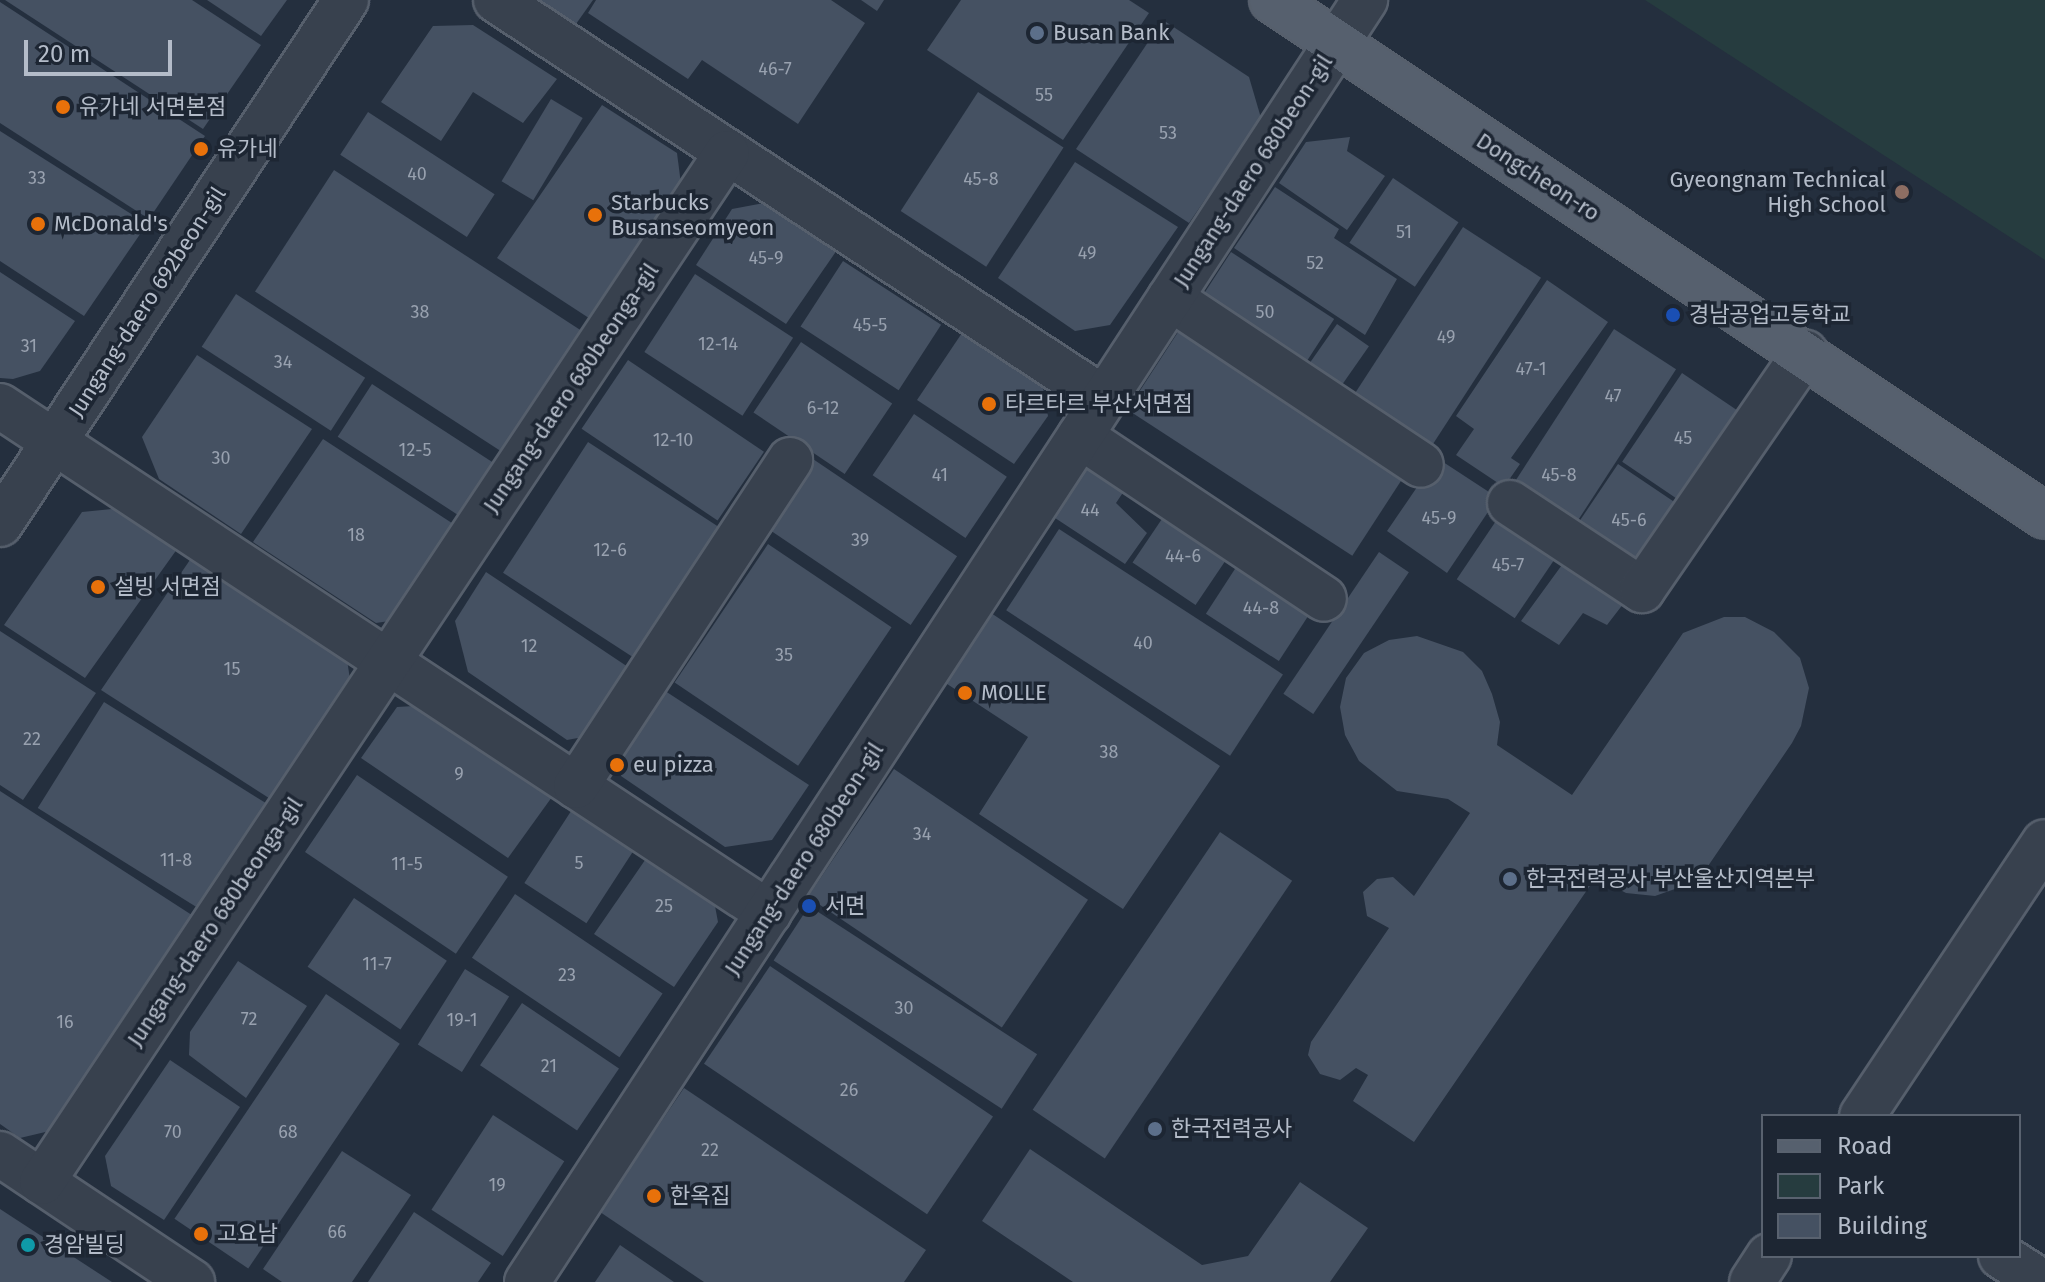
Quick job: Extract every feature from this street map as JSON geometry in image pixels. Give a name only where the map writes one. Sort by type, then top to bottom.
[{"type":"main road","name":"Dongcheon-ro","points":[[1272,0],[2045,516]]},
{"type":"street","name":"Jungang-daero 692beon-gil","points":[[0,524],[346,0]]},
{"type":"street","points":[[496,0],[1104,399]]},
{"type":"street","name":"Jungang-daero 680beon-gil","points":[[527,1282],[1365,0]]},
{"type":"street","name":"Jungang-daero 680beonga-gil","points":[[42,1182],[727,153]]},
{"type":"street","name":"Jungang-daero 680beon-gil","points":[[1170,298],[1421,465]]},
{"type":"street","points":[[1510,503],[1642,590],[1805,353]]},
{"type":"street","points":[[0,406],[769,913]]},
{"type":"street","points":[[1080,436],[1324,599]]},
{"type":"street","points":[[576,786],[790,460]]},
{"type":"street","points":[[1863,1114],[2045,842]]},
{"type":"street","points":[[0,1154],[192,1282]]},
{"type":"street","points":[[1752,1282],[1768,1258]]},
{"type":"street","points":[[2004,1258],[2042,1282]]},
{"type":"green space","points":[[1645,0],[2045,0],[2045,260]]},
{"type":"building","points":[[5,0],[192,0],[261,45],[203,129]]},
{"type":"building","points":[[207,0],[287,0],[261,36]]},
{"type":"building","points":[[524,0],[593,0],[571,31]]},
{"type":"building","points":[[596,0],[831,0],[865,23],[798,124],[702,60],[688,79],[588,13]]},
{"type":"building","points":[[861,0],[884,0],[877,11]]},
{"type":"building","points":[[961,0],[1129,0],[1149,13],[1063,140],[927,50]]},
{"type":"building","points":[[0,2],[205,136],[149,219],[0,123]]},
{"type":"building","points":[[1163,20],[1249,77],[1261,118],[1189,223],[1076,149]]},
{"type":"building","points":[[473,25],[557,79],[523,123],[473,92],[441,141],[381,102],[433,26]]},
{"type":"building","points":[[978,92],[1064,148],[986,267],[901,211]]},
{"type":"building","points":[[551,99],[583,118],[533,200],[502,181]]},
{"type":"building","points":[[602,105],[677,153],[682,192],[595,322],[497,258]]},
{"type":"building","points":[[368,112],[495,194],[467,237],[340,155]]},
{"type":"building","points":[[0,131],[147,224],[84,316],[0,261]]},
{"type":"building","points":[[1350,137],[1347,151],[1385,176],[1347,230],[1279,183],[1306,142]]},
{"type":"building","points":[[1075,162],[1178,227],[1110,325],[1075,331],[998,278]]},
{"type":"building","points":[[334,170],[587,334],[508,456],[255,292]]},
{"type":"building","points":[[1393,178],[1458,222],[1415,287],[1349,243]]},
{"type":"building","points":[[1275,187],[1339,229],[1334,238],[1397,279],[1365,335],[1234,248]]},
{"type":"building","points":[[764,203],[837,250],[786,324],[696,265],[732,209]]},
{"type":"building","points":[[1463,227],[1541,278],[1432,446],[1354,396]]},
{"type":"building","points":[[1231,252],[1334,319],[1299,373],[1196,306]]},
{"type":"building","points":[[843,261],[941,325],[899,390],[801,326]]},
{"type":"building","points":[[0,272],[75,321],[40,371],[13,379],[0,378]]},
{"type":"building","points":[[695,274],[793,338],[742,416],[644,352]]},
{"type":"building","points":[[1547,280],[1608,322],[1511,458],[1520,464],[1504,487],[1456,455],[1474,429],[1456,416]]},
{"type":"building","points":[[236,294],[365,378],[331,431],[202,347]]},
{"type":"building","points":[[1337,324],[1369,346],[1335,396],[1303,373]]},
{"type":"building","points":[[1182,326],[1407,472],[1352,556],[1128,410]]},
{"type":"building","points":[[966,327],[1041,376],[1048,416],[1014,464],[917,400]]},
{"type":"building","points":[[1614,329],[1676,369],[1573,528],[1511,488]]},
{"type":"building","points":[[801,342],[892,404],[845,474],[753,412]]},
{"type":"building","points":[[197,355],[312,429],[241,534],[159,479],[142,437]]},
{"type":"building","points":[[628,360],[764,452],[718,521],[582,429]]},
{"type":"building","points":[[1682,373],[1744,415],[1684,504],[1622,462]]},
{"type":"building","points":[[372,384],[495,464],[461,517],[338,437]]},
{"type":"building","points":[[914,414],[1007,477],[965,538],[873,475]]},
{"type":"building","points":[[323,439],[458,527],[396,620],[376,623],[253,542]]},
{"type":"building","points":[[588,442],[719,527],[634,658],[503,573]]},
{"type":"building","points":[[807,455],[957,556],[911,625],[761,524]]},
{"type":"building","points":[[1437,458],[1489,492],[1492,506],[1447,573],[1387,531]]},
{"type":"building","points":[[1090,460],[1128,485],[1116,503],[1147,533],[1125,564],[1052,516]]},
{"type":"building","points":[[1618,464],[1685,509],[1641,575],[1574,529]]},
{"type":"building","points":[[1170,507],[1233,549],[1196,605],[1133,563]]},
{"type":"building","points":[[122,508],[180,545],[85,678],[4,625],[82,512]]},
{"type":"building","points":[[1502,512],[1560,551],[1515,618],[1457,579]]},
{"type":"building","points":[[1059,529],[1283,674],[1230,756],[1006,610]]},
{"type":"building","points":[[768,544],[892,627],[798,766],[675,682]]},
{"type":"building","points":[[1379,552],[1409,572],[1313,714],[1283,694]]},
{"type":"building","points":[[194,554],[346,653],[351,686],[272,800],[101,690]]},
{"type":"building","points":[[1244,555],[1317,602],[1279,661],[1206,614]]},
{"type":"building","points":[[1567,558],[1627,599],[1607,625],[1583,613],[1559,645],[1521,621]]},
{"type":"building","points":[[486,572],[637,673],[594,735],[567,740],[468,672],[455,621]]},
{"type":"building","points":[[985,609],[1220,766],[1123,909],[979,814],[1028,737],[938,678]]},
{"type":"building","name":"한국전력공사 부산울산지역본부","points":[[1724,617],[1745,617],[1774,632],[1800,658],[1809,688],[1801,726],[1792,743],[1706,869],[1692,883],[1655,896],[1626,893],[1596,877],[1414,1142],[1353,1101],[1368,1075],[1356,1068],[1340,1080],[1320,1074],[1308,1055],[1311,1042],[1389,928],[1367,916],[1363,892],[1377,879],[1393,877],[1414,896],[1470,813],[1448,799],[1397,791],[1359,761],[1345,735],[1340,707],[1346,678],[1364,653],[1389,640],[1417,636],[1463,652],[1482,671],[1492,694],[1500,722],[1497,745],[1572,795],[1683,633]]},
{"type":"building","points":[[0,631],[96,693],[23,800],[0,785]]},
{"type":"building","points":[[659,687],[809,785],[772,840],[725,847],[621,776],[617,750]]},
{"type":"building","points":[[104,702],[270,806],[204,912],[38,808]]},
{"type":"building","points":[[431,705],[557,790],[508,858],[361,758],[397,707]]},
{"type":"building","points":[[894,769],[1088,900],[1002,1028],[808,897]]},
{"type":"building","points":[[357,775],[508,877],[456,954],[305,852]]},
{"type":"building","points":[[0,791],[198,919],[58,1129],[20,1138],[0,1124]]},
{"type":"building","points":[[575,805],[637,845],[586,923],[524,883]]},
{"type":"building","points":[[1220,832],[1292,881],[1105,1158],[1033,1110]]},
{"type":"building","points":[[652,850],[712,890],[718,922],[674,987],[594,934]]},
{"type":"building","points":[[515,894],[663,994],[620,1057],[472,958]]},
{"type":"building","points":[[354,898],[447,961],[400,1029],[308,967]]},
{"type":"building","points":[[809,906],[1037,1054],[1002,1109],[774,961]]},
{"type":"building","points":[[238,961],[307,1006],[246,1098],[189,1055],[190,1032]]},
{"type":"building","points":[[770,966],[993,1116],[927,1214],[704,1064]]},
{"type":"building","points":[[465,969],[509,997],[462,1072],[418,1044]]},
{"type":"building","points":[[326,994],[400,1044],[248,1268],[174,1219]]},
{"type":"building","points":[[522,1003],[619,1068],[577,1131],[480,1065]]},
{"type":"building","points":[[170,1060],[240,1107],[164,1220],[111,1186],[105,1156]]},
{"type":"building","points":[[684,1088],[926,1250],[904,1282],[704,1282],[600,1212]]},
{"type":"building","points":[[493,1115],[564,1161],[503,1256],[431,1210]]},
{"type":"building","points":[[1030,1149],[1202,1265],[1248,1256],[1300,1182],[1368,1228],[1330,1282],[1073,1282],[982,1221]]},
{"type":"building","points":[[342,1151],[411,1195],[352,1282],[282,1282],[263,1269]]},
{"type":"building","name":"경암빌딩","points":[[0,1209],[112,1282],[0,1282]]},
{"type":"building","points":[[414,1212],[491,1263],[478,1282],[368,1282]]},
{"type":"building","points":[[620,1245],[674,1282],[595,1282]]},
{"type":"place","name":"Busan Bank","points":[[1037,33]]},
{"type":"place","name":"유가네 서면본점","points":[[63,107]]},
{"type":"place","name":"유가네","points":[[201,149]]},
{"type":"place","name":"Gyeongnam Technical High School","points":[[1902,192]]},
{"type":"place","name":"Starbucks Busanseomyeon","points":[[595,215]]},
{"type":"place","name":"McDonald's","points":[[38,224]]},
{"type":"place","name":"경남공업고등학교","points":[[1673,315]]},
{"type":"place","name":"타르타르 부산서면점","points":[[989,404]]},
{"type":"place","name":"설빙 서면점","points":[[98,587]]},
{"type":"place","name":"MOLLE","points":[[965,693]]},
{"type":"place","name":"eu pizza","points":[[617,765]]},
{"type":"place","name":"한국전력공사 부산울산지역본부","points":[[1510,879]]},
{"type":"place","name":"서면","points":[[809,906]]},
{"type":"place","name":"한국전력공사","points":[[1155,1129]]},
{"type":"place","name":"한옥집","points":[[654,1196]]},
{"type":"place","name":"고요남","points":[[201,1234]]},
{"type":"place","name":"경암빌딩","points":[[28,1245]]}]
